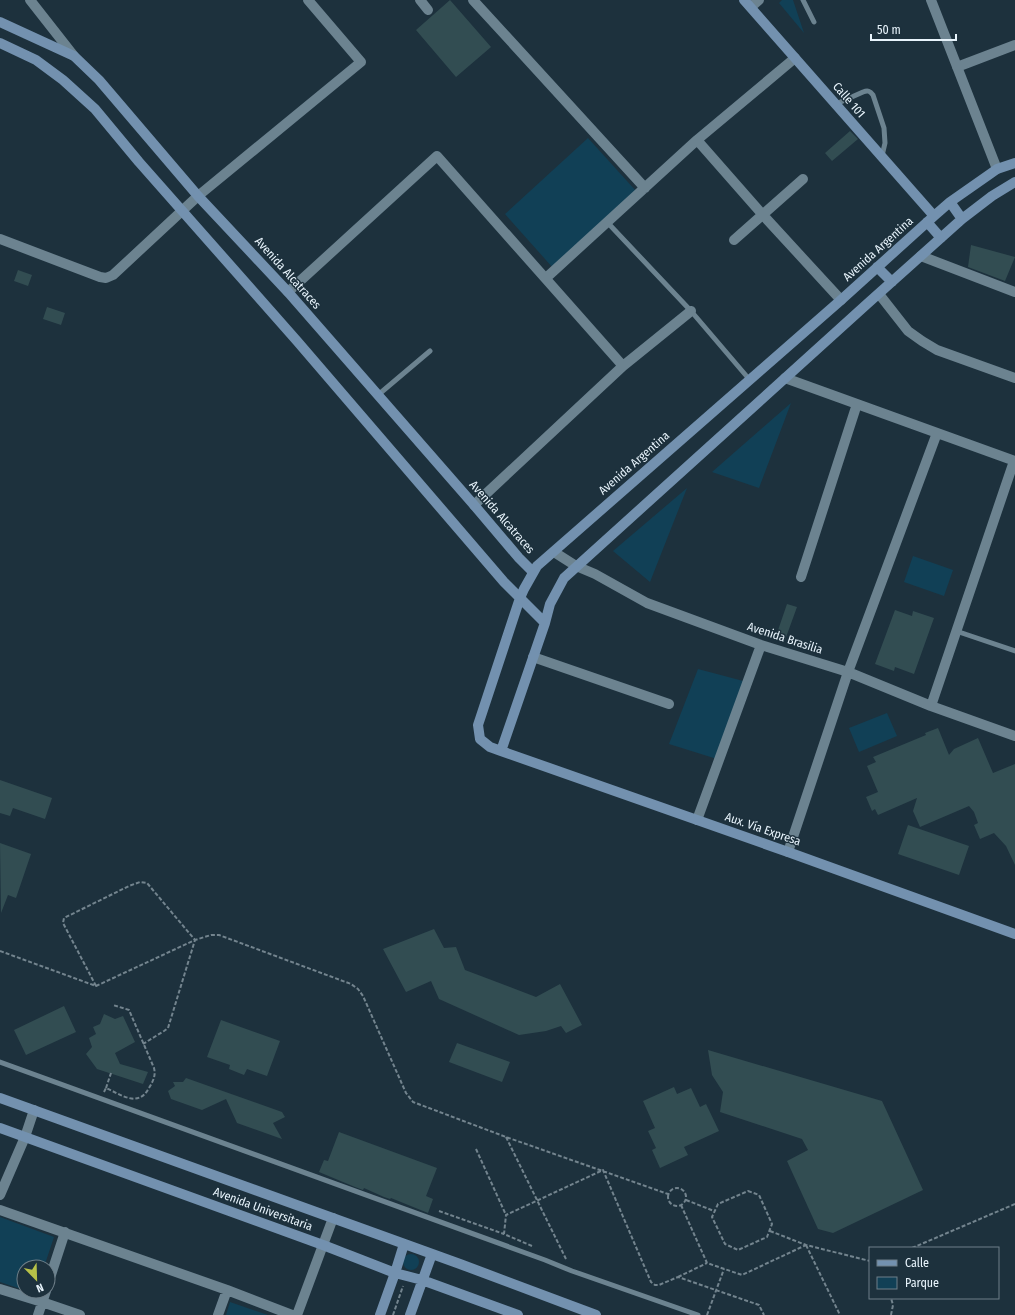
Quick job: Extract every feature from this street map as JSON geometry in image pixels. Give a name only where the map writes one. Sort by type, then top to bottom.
[{"type":"main road","name":"Calle 101","points":[[747,4],[882,157],[930,219],[941,238]]},
{"type":"main road","name":"Avenida Alcatraces","points":[[0,22],[74,56],[99,80],[198,196],[288,292],[519,558],[533,572]]},
{"type":"main road","points":[[0,43],[36,60],[63,80],[90,104],[139,162],[297,341],[504,582],[545,624]]},
{"type":"main road","name":"Avenida Argentina","points":[[501,751],[490,747],[480,739],[478,726],[520,598],[537,566],[950,202],[998,169],[1015,162]]},
{"type":"main road","points":[[501,751],[545,624],[550,604],[564,578],[962,219],[992,196],[1015,182]]},
{"type":"main road","points":[[950,202],[962,219]]},
{"type":"main road","points":[[877,267],[892,282]]},
{"type":"main road","name":"Aux. Vía Expresa","points":[[501,751],[1015,934]]},
{"type":"main road","points":[[0,1098],[460,1264],[596,1315]]},
{"type":"main road","name":"Avenida Universitaria","points":[[0,1128],[323,1245],[395,1273],[422,1280],[514,1314]]},
{"type":"main road","points":[[380,1315],[404,1244]]},
{"type":"main road","points":[[410,1315],[432,1254]]},
{"type":"street","points":[[30,0],[74,56]]},
{"type":"street","points":[[0,239],[100,277],[106,278],[113,275],[198,196],[361,62],[308,0]]},
{"type":"street","points":[[420,0],[428,10]]},
{"type":"street","points":[[473,0],[645,188]]},
{"type":"street","points":[[747,4],[759,0]]},
{"type":"street","points":[[931,0],[998,169]]},
{"type":"street","points":[[957,67],[1015,45]]},
{"type":"street","points":[[546,278],[697,140],[795,58]]},
{"type":"street","points":[[697,140],[840,300]]},
{"type":"street","points":[[288,292],[437,156],[623,366]]},
{"type":"street","points":[[734,240],[803,179]]},
{"type":"street","points":[[921,256],[1015,292]]},
{"type":"street","points":[[879,294],[908,331],[922,341],[937,350],[1015,378]]},
{"type":"street","points":[[474,505],[623,366],[691,310]]},
{"type":"street","points":[[785,378],[1015,461],[931,706]]},
{"type":"street","points":[[801,577],[857,404]]},
{"type":"street","points":[[788,852],[848,672],[937,433]]},
{"type":"street","name":"Avenida Brasilia","points":[[554,552],[576,566],[595,574],[647,603],[761,645],[848,672],[931,706],[1015,736]]},
{"type":"street","points":[[698,820],[761,645]]},
{"type":"street","points":[[533,657],[669,704]]},
{"type":"street","points":[[0,1195],[25,1136],[34,1110]]},
{"type":"street","points":[[0,1210],[227,1290],[292,1315]]},
{"type":"street","points":[[297,1315],[333,1218]]},
{"type":"street","points":[[56,1260],[65,1232]]},
{"type":"street","points":[[0,1290],[80,1315]]},
{"type":"street","points":[[218,1315],[227,1290]]},
{"type":"street","points":[[38,1315],[43,1299]]},
{"type":"lane","points":[[803,0],[814,22]]},
{"type":"lane","points":[[836,104],[867,91],[873,95],[884,128],[885,143],[882,157]]},
{"type":"lane","points":[[607,222],[691,310],[749,379]]},
{"type":"lane","points":[[378,394],[430,351]]},
{"type":"lane","points":[[956,631],[1015,652]]},
{"type":"lane","points":[[0,1062],[572,1271],[698,1315]]},
{"type":"path","points":[[96,986],[63,923],[64,919],[66,916],[129,886],[140,882],[147,883],[195,940]]},
{"type":"path","points":[[0,951],[96,986],[195,940],[211,935],[219,935],[351,984],[358,989],[363,996],[409,1098],[413,1102],[506,1137],[668,1194]]},
{"type":"path","points":[[143,1044],[164,1032],[168,1028],[195,940]]},
{"type":"path","points":[[106,1088],[133,1100],[140,1099],[146,1094],[155,1075],[154,1068],[129,1010],[113,1005]]},
{"type":"path","points":[[101,1098],[111,1073]]},
{"type":"path","points":[[506,1137],[572,1271]]},
{"type":"path","points":[[476,1149],[506,1215],[504,1234]]},
{"type":"path","points":[[506,1215],[603,1170]]},
{"type":"path","points":[[603,1170],[651,1282],[655,1285],[659,1285],[678,1277],[707,1263],[742,1275],[806,1245]]},
{"type":"path","points":[[681,1206],[687,1197],[684,1192],[676,1188],[672,1189],[668,1194],[668,1199],[671,1202],[681,1206],[707,1263]]},
{"type":"path","points":[[748,1191],[759,1195],[772,1224],[770,1231],[767,1237],[738,1250],[725,1244],[712,1217],[718,1204],[748,1191]]},
{"type":"path","points":[[686,1200],[714,1211]]},
{"type":"path","points":[[914,1247],[1015,1204]]},
{"type":"path","points":[[439,1212],[504,1234],[531,1245],[538,1253],[539,1258]]},
{"type":"path","points":[[770,1231],[806,1245],[869,1261]]},
{"type":"path","points":[[806,1245],[840,1315]]},
{"type":"path","points":[[707,1315],[724,1269]]},
{"type":"path","points":[[393,1315],[407,1276]]},
{"type":"path","points":[[678,1277],[759,1305],[764,1315]]},
{"type":"path","points":[[890,1315],[893,1305],[891,1299]]},
{"type":"green space","points":[[782,0],[793,0],[804,33],[779,3]]},
{"type":"green space","points":[[588,138],[636,191],[553,268],[505,214]]},
{"type":"green space","points":[[791,403],[759,488],[712,472]]},
{"type":"green space","points":[[687,488],[650,582],[613,551]]},
{"type":"green space","points":[[913,556],[953,570],[944,596],[904,582]]},
{"type":"green space","points":[[698,669],[747,682],[717,759],[669,744]]},
{"type":"green space","points":[[887,713],[897,736],[859,752],[849,728]]},
{"type":"green space","points":[[0,1217],[54,1237],[47,1259],[16,1259],[16,1287],[0,1282]]},
{"type":"green space","points":[[411,1254],[417,1256],[419,1262],[417,1268],[411,1270],[405,1268],[403,1262],[405,1256]]},
{"type":"green space","points":[[230,1302],[268,1315],[226,1315]]},
{"type":"building","points":[[450,0],[491,47],[456,77],[416,30]]},
{"type":"building","points":[[850,131],[858,139],[832,161],[825,153]]},
{"type":"building","points":[[971,245],[1015,257],[1005,281],[968,267]]},
{"type":"building","points":[[18,270],[32,275],[28,286],[14,281]]},
{"type":"building","points":[[47,307],[65,313],[61,325],[43,319]]},
{"type":"building","points":[[787,604],[797,607],[785,640],[776,636]]},
{"type":"building","points":[[895,610],[912,616],[913,611],[934,618],[914,674],[895,667],[894,671],[875,664]]},
{"type":"building","points":[[938,728],[949,755],[954,749],[978,738],[993,773],[1015,764],[1015,865],[1006,846],[994,833],[980,839],[974,825],[978,823],[974,812],[969,806],[920,827],[913,811],[917,798],[878,815],[875,809],[872,811],[866,797],[878,792],[867,766],[876,762],[873,757],[926,735],[925,733]]},
{"type":"building","points":[[0,780],[52,798],[45,819],[13,808],[10,816],[0,813]]},
{"type":"building","points":[[908,825],[969,846],[959,875],[898,854]]},
{"type":"building","points":[[0,843],[31,854],[16,898],[8,895],[1,913]]},
{"type":"building","points":[[434,929],[444,948],[456,947],[465,970],[536,997],[560,984],[582,1025],[566,1033],[561,1026],[546,1031],[519,1035],[439,999],[431,981],[406,992],[383,949]]},
{"type":"building","points":[[64,1006],[76,1032],[26,1055],[14,1030]]},
{"type":"building","points":[[104,1014],[115,1019],[123,1016],[135,1042],[115,1053],[120,1064],[148,1072],[143,1084],[97,1069],[86,1054],[92,1047],[89,1038],[96,1034],[93,1027],[100,1024]]},
{"type":"building","points":[[221,1020],[280,1041],[267,1076],[247,1069],[244,1075],[229,1069],[230,1065],[207,1057]]},
{"type":"building","points":[[457,1043],[510,1062],[502,1082],[449,1062]]},
{"type":"building","points":[[708,1050],[882,1101],[923,1190],[833,1233],[818,1229],[787,1161],[808,1150],[802,1139],[720,1112],[723,1092],[712,1075]]},
{"type":"building","points":[[186,1078],[282,1112],[285,1117],[273,1123],[282,1139],[237,1123],[226,1099],[202,1110],[171,1099],[168,1091],[175,1086],[173,1082],[183,1082]]},
{"type":"building","points":[[674,1087],[677,1094],[691,1088],[700,1107],[706,1104],[719,1131],[684,1147],[688,1155],[660,1168],[652,1150],[656,1148],[648,1131],[655,1128],[643,1101]]},
{"type":"building","points":[[339,1132],[437,1168],[426,1196],[433,1199],[428,1213],[364,1188],[363,1190],[355,1187],[319,1172],[324,1160],[328,1161]]}]
